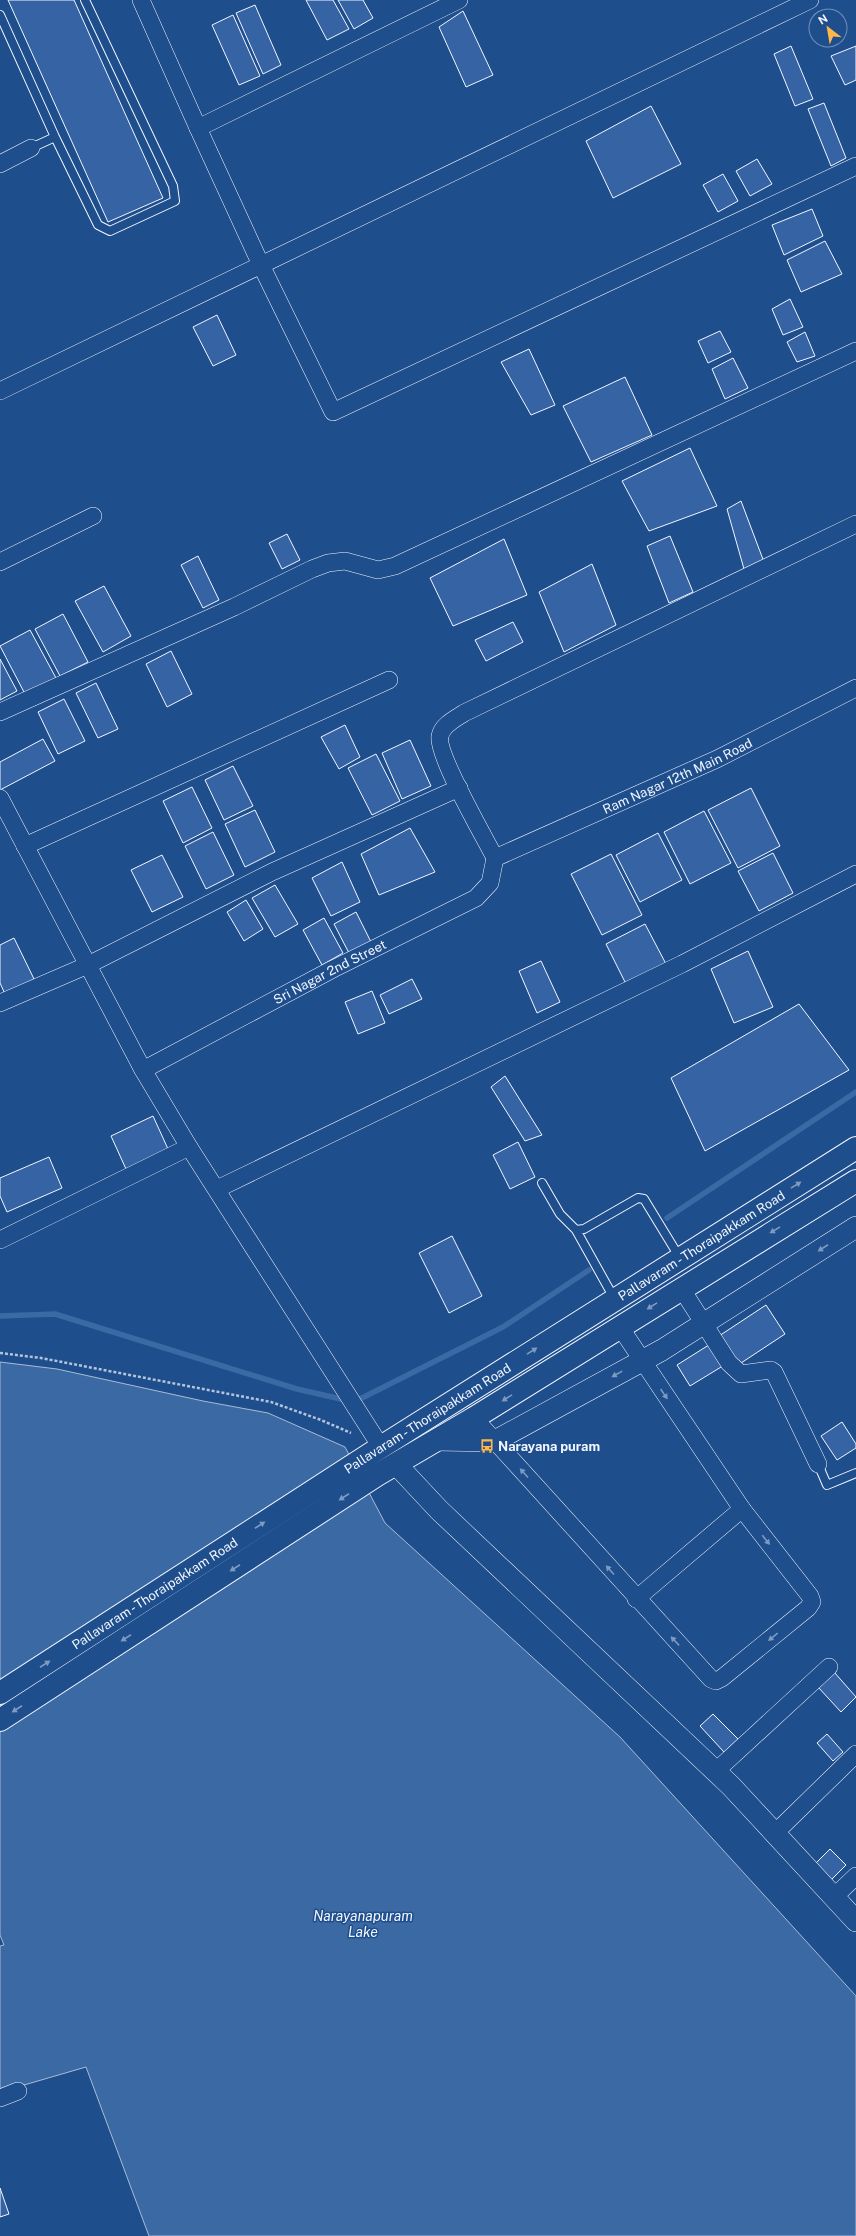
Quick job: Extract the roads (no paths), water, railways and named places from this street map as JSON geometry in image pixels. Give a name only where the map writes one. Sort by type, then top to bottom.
[{"type":"main road","name":"Pallavaram - Thoraipakkam Road","points":[[0,1693],[380,1447],[856,1148]]},
{"type":"main road","name":"Pallavaram - Thoraipakkam Road","points":[[0,1720],[396,1464],[474,1418],[680,1288],[856,1181]]},
{"type":"street","points":[[141,0],[261,265],[333,412],[856,166]]},
{"type":"street","points":[[198,128],[460,0]]},
{"type":"street","points":[[0,391],[810,0]]},
{"type":"street","points":[[0,164],[31,148]]},
{"type":"street","points":[[0,712],[164,640],[318,567],[346,561],[378,570],[395,566],[856,351]]},
{"type":"street","points":[[0,562],[93,516]]},
{"type":"street","points":[[495,858],[459,788],[440,745],[440,735],[446,725],[464,714],[856,524]]},
{"type":"street","points":[[24,846],[389,680]]},
{"type":"street","name":"Ram Nagar 12th Main Road","points":[[495,858],[717,759],[856,688]]},
{"type":"street","points":[[0,1003],[88,965],[272,872],[459,788]]},
{"type":"street","points":[[0,798],[143,1070],[189,1147],[380,1447]]},
{"type":"street","name":"Sri Nagar 2nd Street","points":[[143,1070],[333,969],[476,898],[490,883],[495,858]]},
{"type":"street","points":[[217,1189],[682,964],[856,874]]},
{"type":"street","points":[[0,1240],[189,1147]]},
{"type":"street","points":[[437,1440],[495,1441],[641,1360],[662,1350],[856,1227]]},
{"type":"street","points":[[680,1288],[728,1363],[741,1374],[771,1370],[774,1372],[818,1464]]},
{"type":"street","points":[[474,1418],[636,1599],[710,1679],[716,1681],[808,1608],[812,1602],[810,1596],[742,1509],[641,1360],[620,1326]]},
{"type":"street","points":[[396,1464],[445,1516],[716,1771],[856,1921]]},
{"type":"street","points":[[636,1599],[742,1509]]},
{"type":"street","points":[[716,1771],[829,1667]]},
{"type":"street","points":[[775,1833],[856,1754]]},
{"type":"street","points":[[834,1897],[856,1876]]},
{"type":"street","points":[[0,2098],[18,2092]]},
{"type":"lane","points":[[0,15],[55,137],[98,225],[110,231],[174,201],[173,186],[85,0]]},
{"type":"lane","points":[[31,148],[55,137]]},
{"type":"lane","points":[[542,1183],[560,1214],[576,1230],[614,1299]]},
{"type":"lane","points":[[576,1230],[584,1228],[638,1198],[644,1199],[680,1259]]},
{"type":"lane","points":[[818,1464],[827,1486],[856,1473]]},
{"type":"water","name":"Narayanapuram Lake","points":[[0,1362],[57,1369],[203,1401],[268,1413],[345,1447],[385,1523],[620,1737],[856,1996],[856,2236],[149,2236],[86,2067],[0,2092],[0,1946],[4,1945],[0,1935]]},
{"type":"waterway","points":[[667,1218],[856,1092]]},
{"type":"waterway","points":[[0,1316],[55,1314],[297,1389],[354,1402],[503,1327],[589,1270]]},
{"type":"place","name":"Narayana puram","points":[[487,1446]]}]
